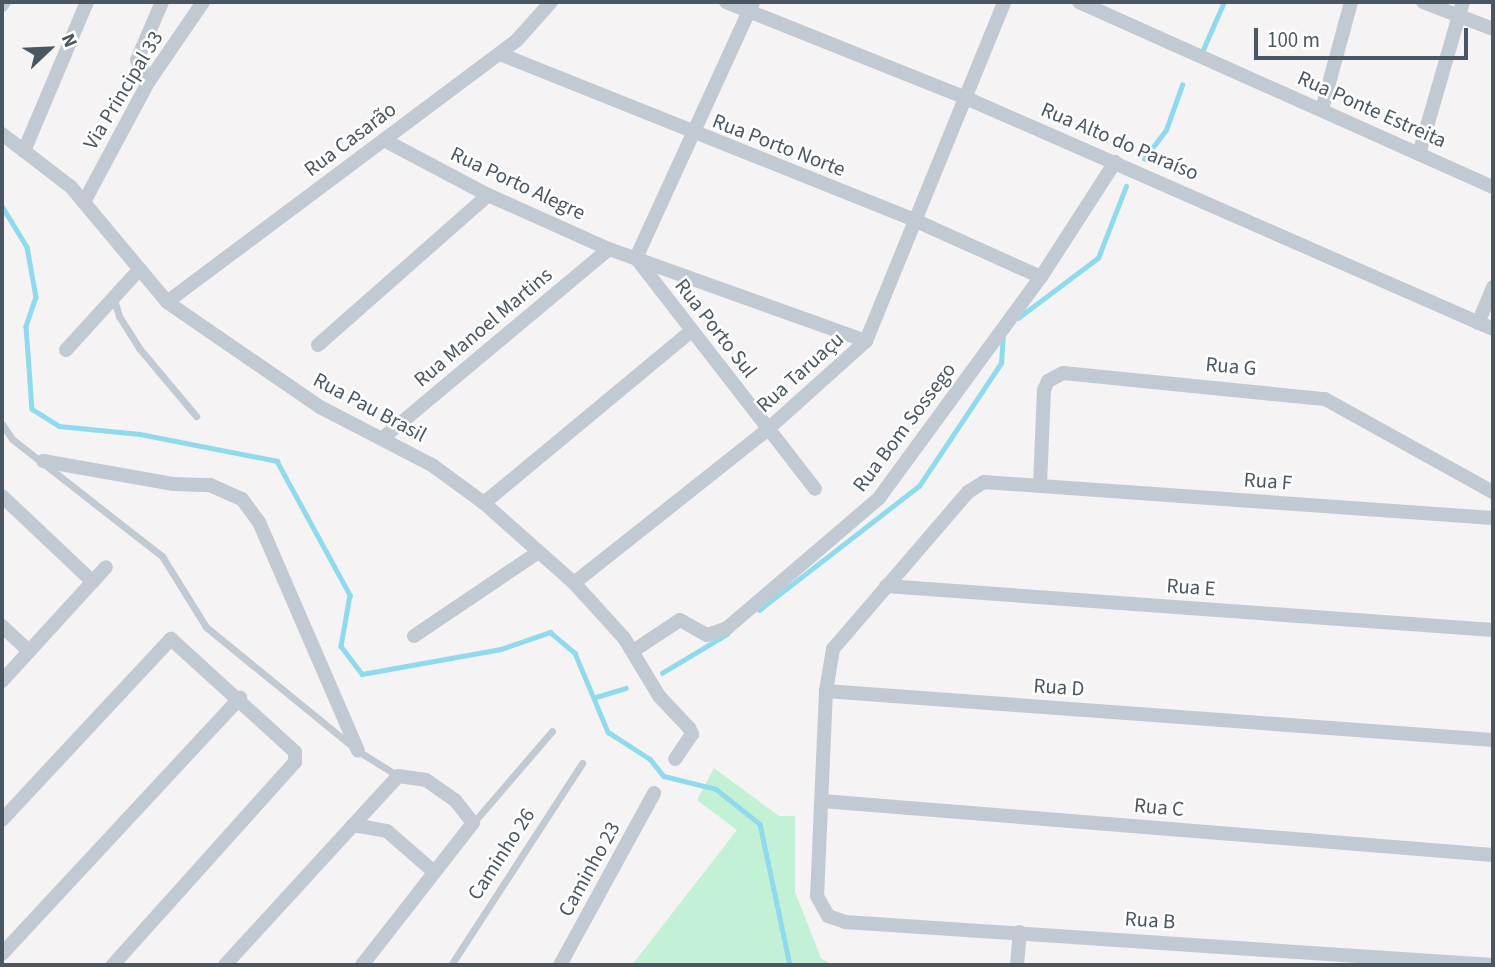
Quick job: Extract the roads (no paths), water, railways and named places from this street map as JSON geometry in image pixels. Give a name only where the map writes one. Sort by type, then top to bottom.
[{"type":"street","points":[[24,152],[87,2]]},
{"type":"street","points":[[149,81],[137,60],[162,2]]},
{"type":"street","name":"Via Principal 33","points":[[84,202],[149,81],[203,2]]},
{"type":"street","name":"Rua Casarão","points":[[167,302],[500,54],[551,2]]},
{"type":"street","name":"Rua Alto do Paraíso","points":[[726,2],[751,7],[966,98],[1493,329]]},
{"type":"street","name":"Rua Taruaçu","points":[[574,583],[768,429],[866,341],[1004,2]]},
{"type":"street","name":"Rua Ponte Estreita","points":[[1079,2],[1493,187]]},
{"type":"street","points":[[1322,109],[1351,2]]},
{"type":"street","points":[[1423,2],[1462,9],[1493,29]]},
{"type":"street","points":[[636,258],[751,7]]},
{"type":"street","points":[[1419,154],[1462,9]]},
{"type":"street","name":"Rua Porto Norte","points":[[500,54],[691,133],[914,220],[1041,277]]},
{"type":"street","name":"Rua Pau Brasil","points":[[2,134],[84,202],[137,272],[167,302],[320,407],[384,437],[484,503],[537,553],[574,583],[633,651],[659,696],[689,729],[688,740],[675,759]]},
{"type":"street","name":"Rua Porto Alegre","points":[[384,140],[488,195],[609,249],[866,341]]},
{"type":"street","name":"Rua Bom Sossego","points":[[633,651],[680,620],[707,635],[727,628],[865,512],[940,421],[1041,277],[1115,162]]},
{"type":"street","points":[[318,345],[488,195]]},
{"type":"street","name":"Rua Manoel Martins","points":[[384,437],[609,249]]},
{"type":"street","name":"Rua Porto Sul","points":[[636,258],[690,332],[815,489]]},
{"type":"street","points":[[66,350],[137,272]]},
{"type":"street","points":[[1478,323],[1493,286]]},
{"type":"street","points":[[484,503],[690,332]]},
{"type":"street","name":"Rua G","points":[[1040,485],[1044,390],[1048,381],[1063,373],[1317,397],[1363,417],[1493,492]]},
{"type":"street","points":[[43,461],[174,485],[210,485],[242,499],[260,522],[358,751]]},
{"type":"street","points":[[822,801],[826,691],[833,649],[976,485],[995,481],[1040,485]]},
{"type":"street","name":"Rua F","points":[[1040,485],[1493,518]]},
{"type":"street","points":[[2,496],[93,582]]},
{"type":"street","points":[[414,636],[537,553]]},
{"type":"street","points":[[2,681],[106,567]]},
{"type":"street","name":"Rua E","points":[[886,586],[1493,630]]},
{"type":"street","points":[[2,626],[29,651]]},
{"type":"street","points":[[2,820],[171,639],[240,698],[295,752],[295,762],[113,965]]},
{"type":"street","name":"Rua D","points":[[826,691],[1493,740]]},
{"type":"street","points":[[2,954],[240,698]]},
{"type":"street","points":[[225,965],[398,776],[440,787],[473,823],[362,965]]},
{"type":"street","name":"Caminho 23","points":[[559,965],[654,793]]},
{"type":"street","name":"Rua C","points":[[822,801],[1493,855]]},
{"type":"street","name":"Rua B","points":[[822,801],[817,895],[828,916],[845,922],[1493,965]]},
{"type":"street","points":[[353,825],[387,831],[434,872]]},
{"type":"street","points":[[1017,965],[1020,932]]},
{"type":"lane","points":[[114,299],[119,316],[139,348],[196,416]]},
{"type":"lane","points":[[2,425],[12,439],[162,556],[206,627],[358,751],[398,776]]},
{"type":"lane","points":[[473,823],[552,731]]},
{"type":"lane","name":"Caminho 26","points":[[451,965],[582,763]]},
{"type":"waterway","points":[[1202,52],[1224,2]]},
{"type":"waterway","points":[[1144,159],[1166,130],[1182,85]]},
{"type":"waterway","points":[[1018,318],[1098,258],[1126,186]]},
{"type":"waterway","points":[[2,206],[27,247],[36,297],[26,326],[32,409],[59,426],[140,434],[277,461],[350,595],[341,646],[362,674],[501,649],[550,632],[575,653],[608,732],[650,759],[664,776],[716,789],[760,824],[790,965]]},
{"type":"waterway","points":[[759,610],[919,486],[1001,363],[1003,337]]},
{"type":"waterway","points":[[662,673],[727,634]]},
{"type":"waterway","points":[[596,697],[626,688]]}]
